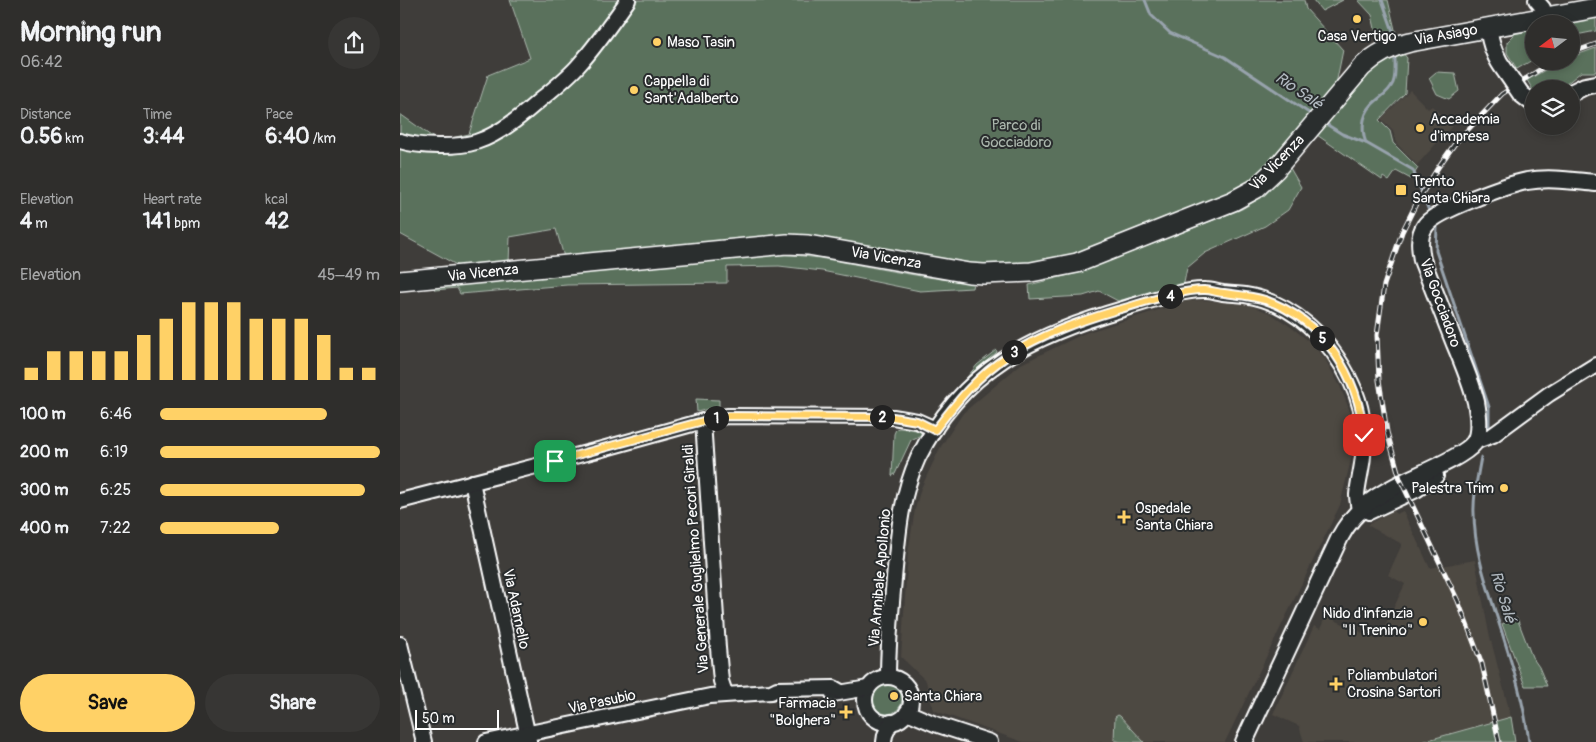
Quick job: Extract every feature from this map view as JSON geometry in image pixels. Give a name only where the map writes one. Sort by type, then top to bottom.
[{"type":"main road","name":"Via Asiago","points":[[1560,15],[1596,8]]},
{"type":"main road","name":"Via Asiago","points":[[1323,113],[1362,67],[1372,58],[1390,48],[1410,42],[1525,22]]},
{"type":"main road","name":"Via Vicenza","points":[[400,281],[787,244],[808,245],[969,273],[1032,272],[1064,266],[1091,258],[1233,201],[1256,189],[1276,169],[1323,113]]},
{"type":"street","points":[[400,141],[410,144],[456,145],[476,142],[518,119],[576,68],[600,40],[628,0]]},
{"type":"street","points":[[1536,0],[1543,8],[1544,15]]},
{"type":"street","points":[[1488,28],[1497,61],[1525,95]]},
{"type":"street","points":[[1580,88],[1596,84]]},
{"type":"street","name":"Via Gocciadoro","points":[[1474,442],[1478,428],[1476,404],[1467,373],[1422,260],[1420,247],[1424,226],[1448,210],[1494,191],[1526,181],[1553,179],[1596,183]]},
{"type":"street","name":"Via Annibale Apollonio","points":[[888,677],[899,520],[908,482],[918,458],[935,430],[969,387],[992,367],[1045,335],[1088,319],[1152,300],[1205,290],[1225,294],[1246,295],[1281,307],[1309,326],[1334,352],[1352,382],[1362,418],[1364,454],[1357,495],[1359,513]]},
{"type":"street","points":[[1244,742],[1348,523],[1359,513],[1369,511],[1416,489],[1442,471],[1453,459],[1474,442],[1493,435],[1549,394],[1596,365]]},
{"type":"street","points":[[400,501],[727,416],[893,417],[917,421],[935,430]]},
{"type":"street","name":"Via Generale Guglielmo Pecori Giraldi","points":[[703,421],[718,648],[721,681],[725,694]]},
{"type":"street","name":"Via Adamello","points":[[472,482],[528,738]]},
{"type":"street","points":[[400,644],[424,742]]},
{"type":"street","points":[[888,677],[900,681],[909,691],[910,698],[907,712],[903,717],[891,722],[878,720],[872,716],[867,710],[865,703],[868,688],[873,682],[880,678],[888,677]]},
{"type":"street","name":"Via Pasubio","points":[[486,742],[528,738],[725,694],[770,692],[777,689],[834,688],[841,692],[868,688]]},
{"type":"street","points":[[907,712],[924,720],[990,742]]},
{"type":"street","points":[[884,742],[891,722]]},
{"type":"shaded area","name":"Accademia d'impresa","points":[[1410,90],[1428,109],[1432,106],[1452,126],[1417,165],[1396,143],[1393,130],[1381,119]]},
{"type":"shaded area","name":"Ospedale Santa Chiara","points":[[1204,300],[1246,304],[1270,313],[1310,342],[1325,359],[1340,386],[1349,409],[1354,447],[1340,505],[1225,742],[1023,742],[933,710],[926,681],[901,657],[908,553],[915,509],[921,488],[940,448],[963,413],[1021,364],[1085,333],[1187,301]]},
{"type":"shaded area","points":[[1394,510],[1396,514],[1403,511],[1430,568],[1475,560],[1489,633],[1511,717],[1421,742],[1304,742],[1299,726],[1273,714],[1314,626],[1320,629],[1326,616],[1378,640],[1405,584],[1388,575],[1402,544],[1367,525]]},
{"type":"green space","name":"Parco di Gocciadoro","points":[[510,0],[1304,0],[1306,9],[1343,50],[1336,84],[1268,164],[1272,169],[1232,195],[1103,247],[1033,267],[970,266],[807,237],[564,257],[556,229],[510,237],[509,263],[462,268],[400,234],[400,114],[438,141],[469,134],[488,75],[530,58]]},
{"type":"green space","points":[[1313,0],[1343,0],[1322,11]]},
{"type":"green space","points":[[1358,0],[1388,0],[1397,38],[1378,43],[1372,15]]},
{"type":"green space","points":[[1596,17],[1596,31],[1580,34],[1580,20]]},
{"type":"green space","points":[[1525,31],[1525,64],[1517,69],[1507,53],[1507,42],[1517,32]]},
{"type":"green space","points":[[1596,48],[1596,72],[1581,72],[1571,80],[1527,80],[1545,70],[1580,70],[1580,54]]},
{"type":"green space","points":[[1402,52],[1407,58],[1405,93],[1379,120],[1390,131],[1393,143],[1418,168],[1411,179],[1396,171],[1389,181],[1383,177],[1382,180],[1317,135],[1369,72],[1386,59]]},
{"type":"green space","points":[[1436,72],[1455,73],[1459,91],[1449,99],[1437,94],[1429,78]]},
{"type":"green space","points":[[1290,168],[1301,187],[1288,210],[1265,226],[1205,253],[1187,268],[1184,283],[1118,301],[1099,291],[1083,296],[1030,299],[1029,285],[1081,272],[1242,209],[1265,195]]},
{"type":"green space","points":[[761,254],[817,258],[973,283],[972,288],[920,291],[822,271],[779,266],[727,267],[727,283],[567,285],[460,294],[457,288],[435,290],[434,287]]},
{"type":"green space","points":[[996,350],[997,352],[974,373],[946,406],[945,404],[977,365]]},
{"type":"green space","points":[[696,399],[719,400],[719,406],[697,412]]},
{"type":"green space","points":[[896,429],[917,430],[921,432],[921,435],[911,440],[895,474],[892,476],[894,434]]},
{"type":"green space","points":[[1517,618],[1532,657],[1539,667],[1547,686],[1525,686],[1502,624]]},
{"type":"green space","points":[[887,684],[893,685],[901,693],[901,705],[893,713],[887,714],[881,713],[873,705],[872,699],[873,693],[881,685]]},
{"type":"green space","points":[[1118,715],[1144,742],[1121,742],[1114,740],[1115,717]]},
{"type":"green space","points":[[1511,717],[1515,742],[1421,742]]},
{"type":"waterway","name":"Rio Salé","points":[[1145,0],[1151,15],[1170,33],[1225,57],[1312,115]]},
{"type":"waterway","points":[[1382,0],[1394,34]]},
{"type":"waterway","points":[[1366,143],[1363,131],[1366,114],[1372,104],[1386,93],[1393,83],[1395,59]]},
{"type":"waterway","name":"Rio Salé","points":[[1323,122],[1342,134],[1366,143],[1413,170],[1429,211]]},
{"type":"waterway","name":"Rio Salé","points":[[1437,227],[1436,251],[1489,407],[1489,427]]},
{"type":"waterway","name":"Rio Salé","points":[[1481,457],[1474,499],[1478,553],[1512,663],[1529,742]]},
{"type":"railway","points":[[1580,50],[1596,44]]},
{"type":"railway","points":[[1499,742],[1482,664],[1458,601],[1400,479],[1387,432],[1379,380],[1377,335],[1384,285],[1402,232],[1418,200],[1456,142],[1502,94],[1539,70]]},
{"type":"place","name":"Casa Vertigo","points":[[1357,19]]},
{"type":"place","name":"Maso Tasin","points":[[657,42]]},
{"type":"place","name":"Cappella di Sant'Adalberto","points":[[634,90]]},
{"type":"place","name":"Accademia d'impresa","points":[[1420,128]]},
{"type":"place","name":"Trento Santa Chiara","points":[[1401,190]]},
{"type":"place","name":"Palestra Trim","points":[[1504,488]]},
{"type":"place","name":"Ospedale Santa Chiara","points":[[1124,517]]},
{"type":"place","name":"Nido d'infanzia \"Il Trenino\"","points":[[1423,622]]},
{"type":"place","name":"Poliambulatori Crosina Sartori","points":[[1336,684]]},
{"type":"place","name":"Santa Chiara","points":[[894,696]]},
{"type":"place","name":"Farmacia \"Bolghera\"","points":[[846,712]]},
{"type":"route","points":[[555,461],[727,416],[893,417],[917,421],[935,430],[969,387],[992,367],[1045,335],[1088,319],[1141,304],[1192,291],[1205,290],[1225,294],[1246,295],[1265,300],[1281,307],[1309,326],[1334,352],[1352,382],[1360,406],[1364,435]]}]
